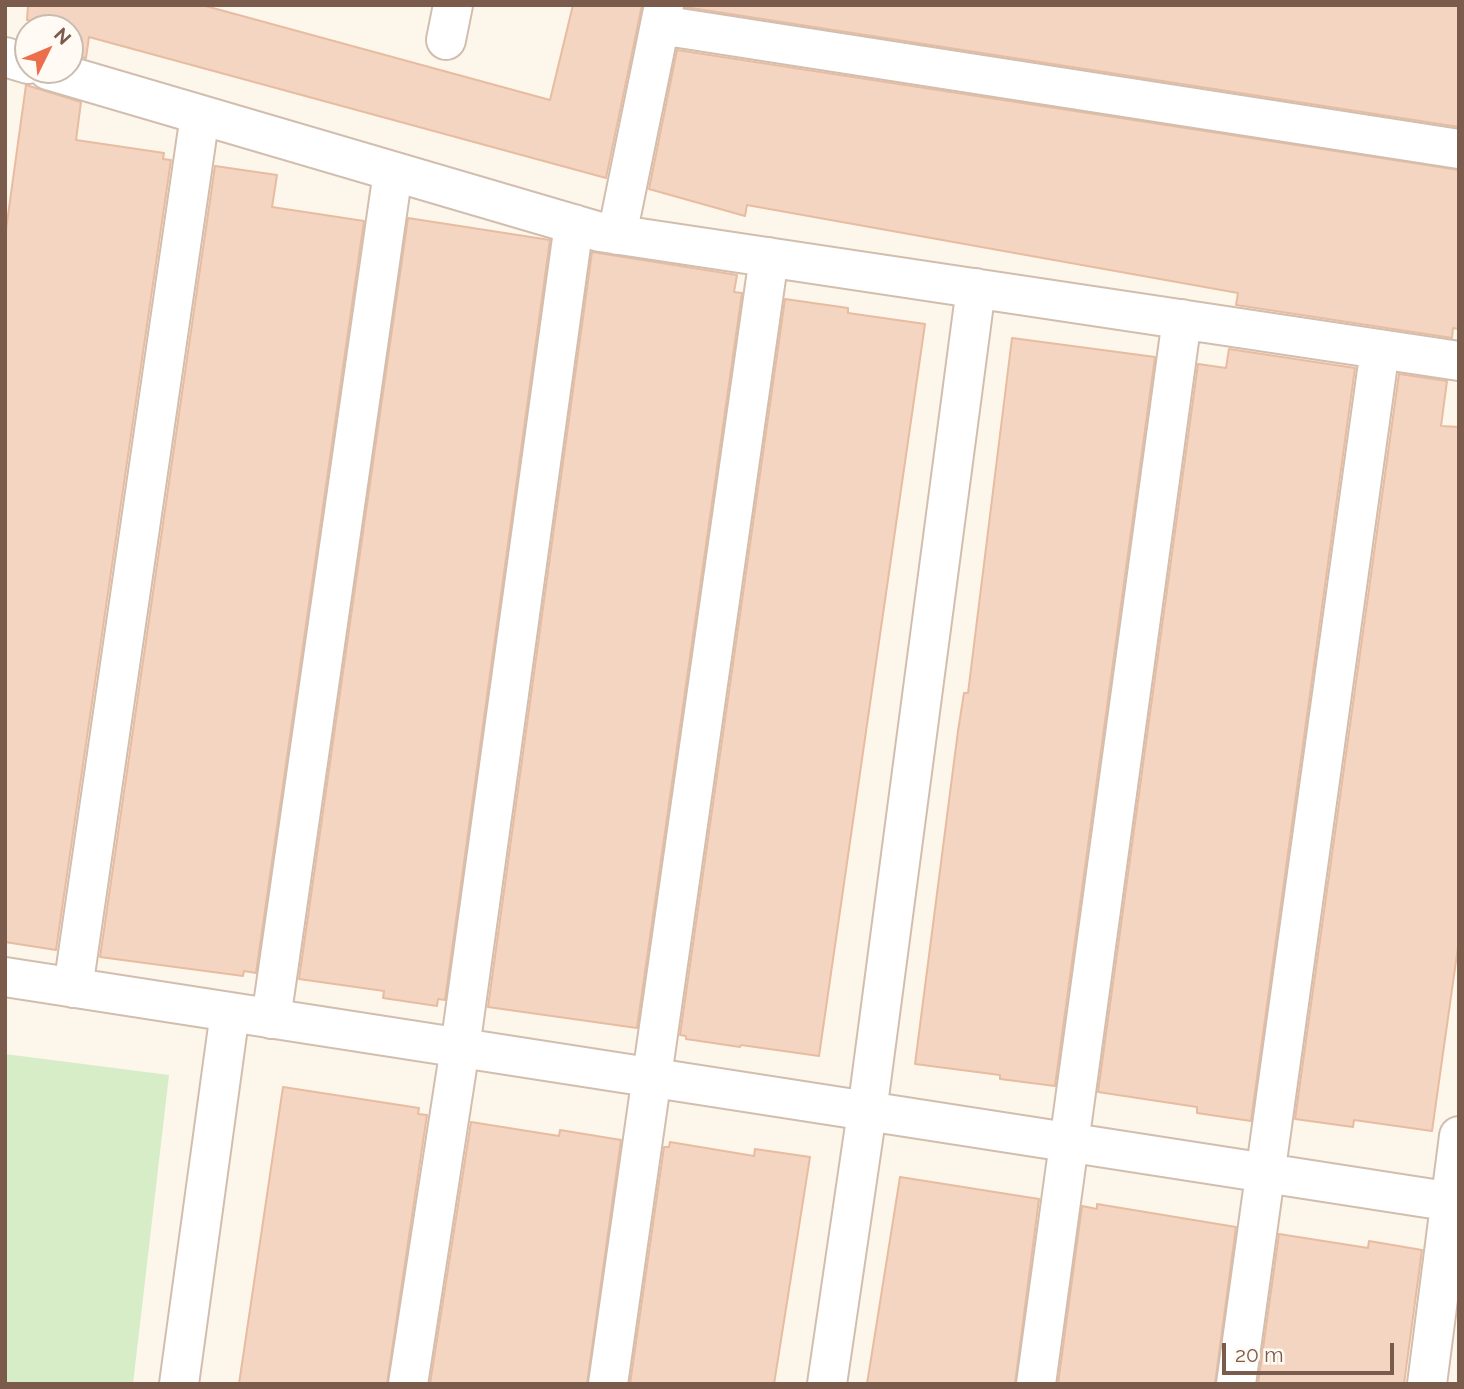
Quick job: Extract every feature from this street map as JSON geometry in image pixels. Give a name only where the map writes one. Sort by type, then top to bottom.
[{"type":"street","points":[[617,235],[662,15],[1459,149]]},
{"type":"street","points":[[84,81],[573,225],[617,235],[1459,361]]},
{"type":"street","points":[[73,988],[200,115]]},
{"type":"street","points":[[271,1019],[393,172]]},
{"type":"street","points":[[408,1384],[460,1048],[573,225]]},
{"type":"street","points":[[608,1384],[769,257]]},
{"type":"street","points":[[827,1384],[867,1112],[976,288]]},
{"type":"street","points":[[1036,1384],[1182,319]]},
{"type":"street","points":[[1236,1384],[1380,349]]},
{"type":"street","points":[[5,977],[1454,1203]]},
{"type":"street","points":[[179,1384],[230,1012]]},
{"type":"street","points":[[1427,1384],[1454,1203],[1459,1136]]},
{"type":"green space","points":[[5,1054],[169,1075],[133,1384],[5,1384]]},
{"type":"building","points":[[28,5],[202,5],[550,100],[573,5],[642,5],[606,178],[89,37],[84,58],[84,14],[27,14]]},
{"type":"building","points":[[1459,5],[1459,127],[685,7]]},
{"type":"building","points":[[677,50],[1459,170],[1459,329],[1453,328],[1452,338],[1236,305],[1238,293],[747,205],[745,216],[649,189]]},
{"type":"building","points":[[26,85],[81,102],[76,140],[164,153],[163,159],[171,160],[56,950],[5,942],[5,237]]},
{"type":"building","points":[[215,166],[277,175],[272,207],[364,221],[256,973],[244,971],[243,976],[100,957]]},
{"type":"building","points":[[408,218],[550,240],[445,1000],[438,999],[437,1006],[383,998],[384,991],[299,979]]},
{"type":"building","points":[[592,252],[737,275],[734,292],[742,293],[637,1028],[488,1007]]},
{"type":"building","points":[[785,299],[848,308],[848,313],[925,324],[819,1056],[686,1039],[686,1036],[680,1035]]},
{"type":"building","points":[[1012,338],[1155,357],[1055,1086],[1000,1079],[1000,1075],[915,1064],[958,731],[964,693],[968,693]]},
{"type":"building","points":[[1229,349],[1355,368],[1251,1121],[1197,1113],[1197,1107],[1098,1092],[1198,364],[1226,368]]},
{"type":"building","points":[[1399,374],[1447,381],[1441,426],[1459,427],[1459,940],[1432,1131],[1354,1120],[1353,1127],[1295,1119]]},
{"type":"building","points":[[283,1087],[419,1108],[418,1114],[427,1115],[387,1384],[239,1384]]},
{"type":"building","points":[[471,1122],[559,1136],[560,1130],[621,1140],[587,1384],[430,1384]]},
{"type":"building","points":[[670,1142],[754,1156],[755,1149],[810,1157],[774,1384],[630,1384],[664,1147],[669,1147]]},
{"type":"building","points":[[900,1177],[1039,1199],[1015,1384],[867,1384]]},
{"type":"building","points":[[1097,1204],[1236,1227],[1215,1384],[1058,1384],[1082,1206],[1097,1209]]},
{"type":"building","points":[[1279,1234],[1368,1248],[1369,1241],[1422,1250],[1404,1384],[1258,1384]]}]
